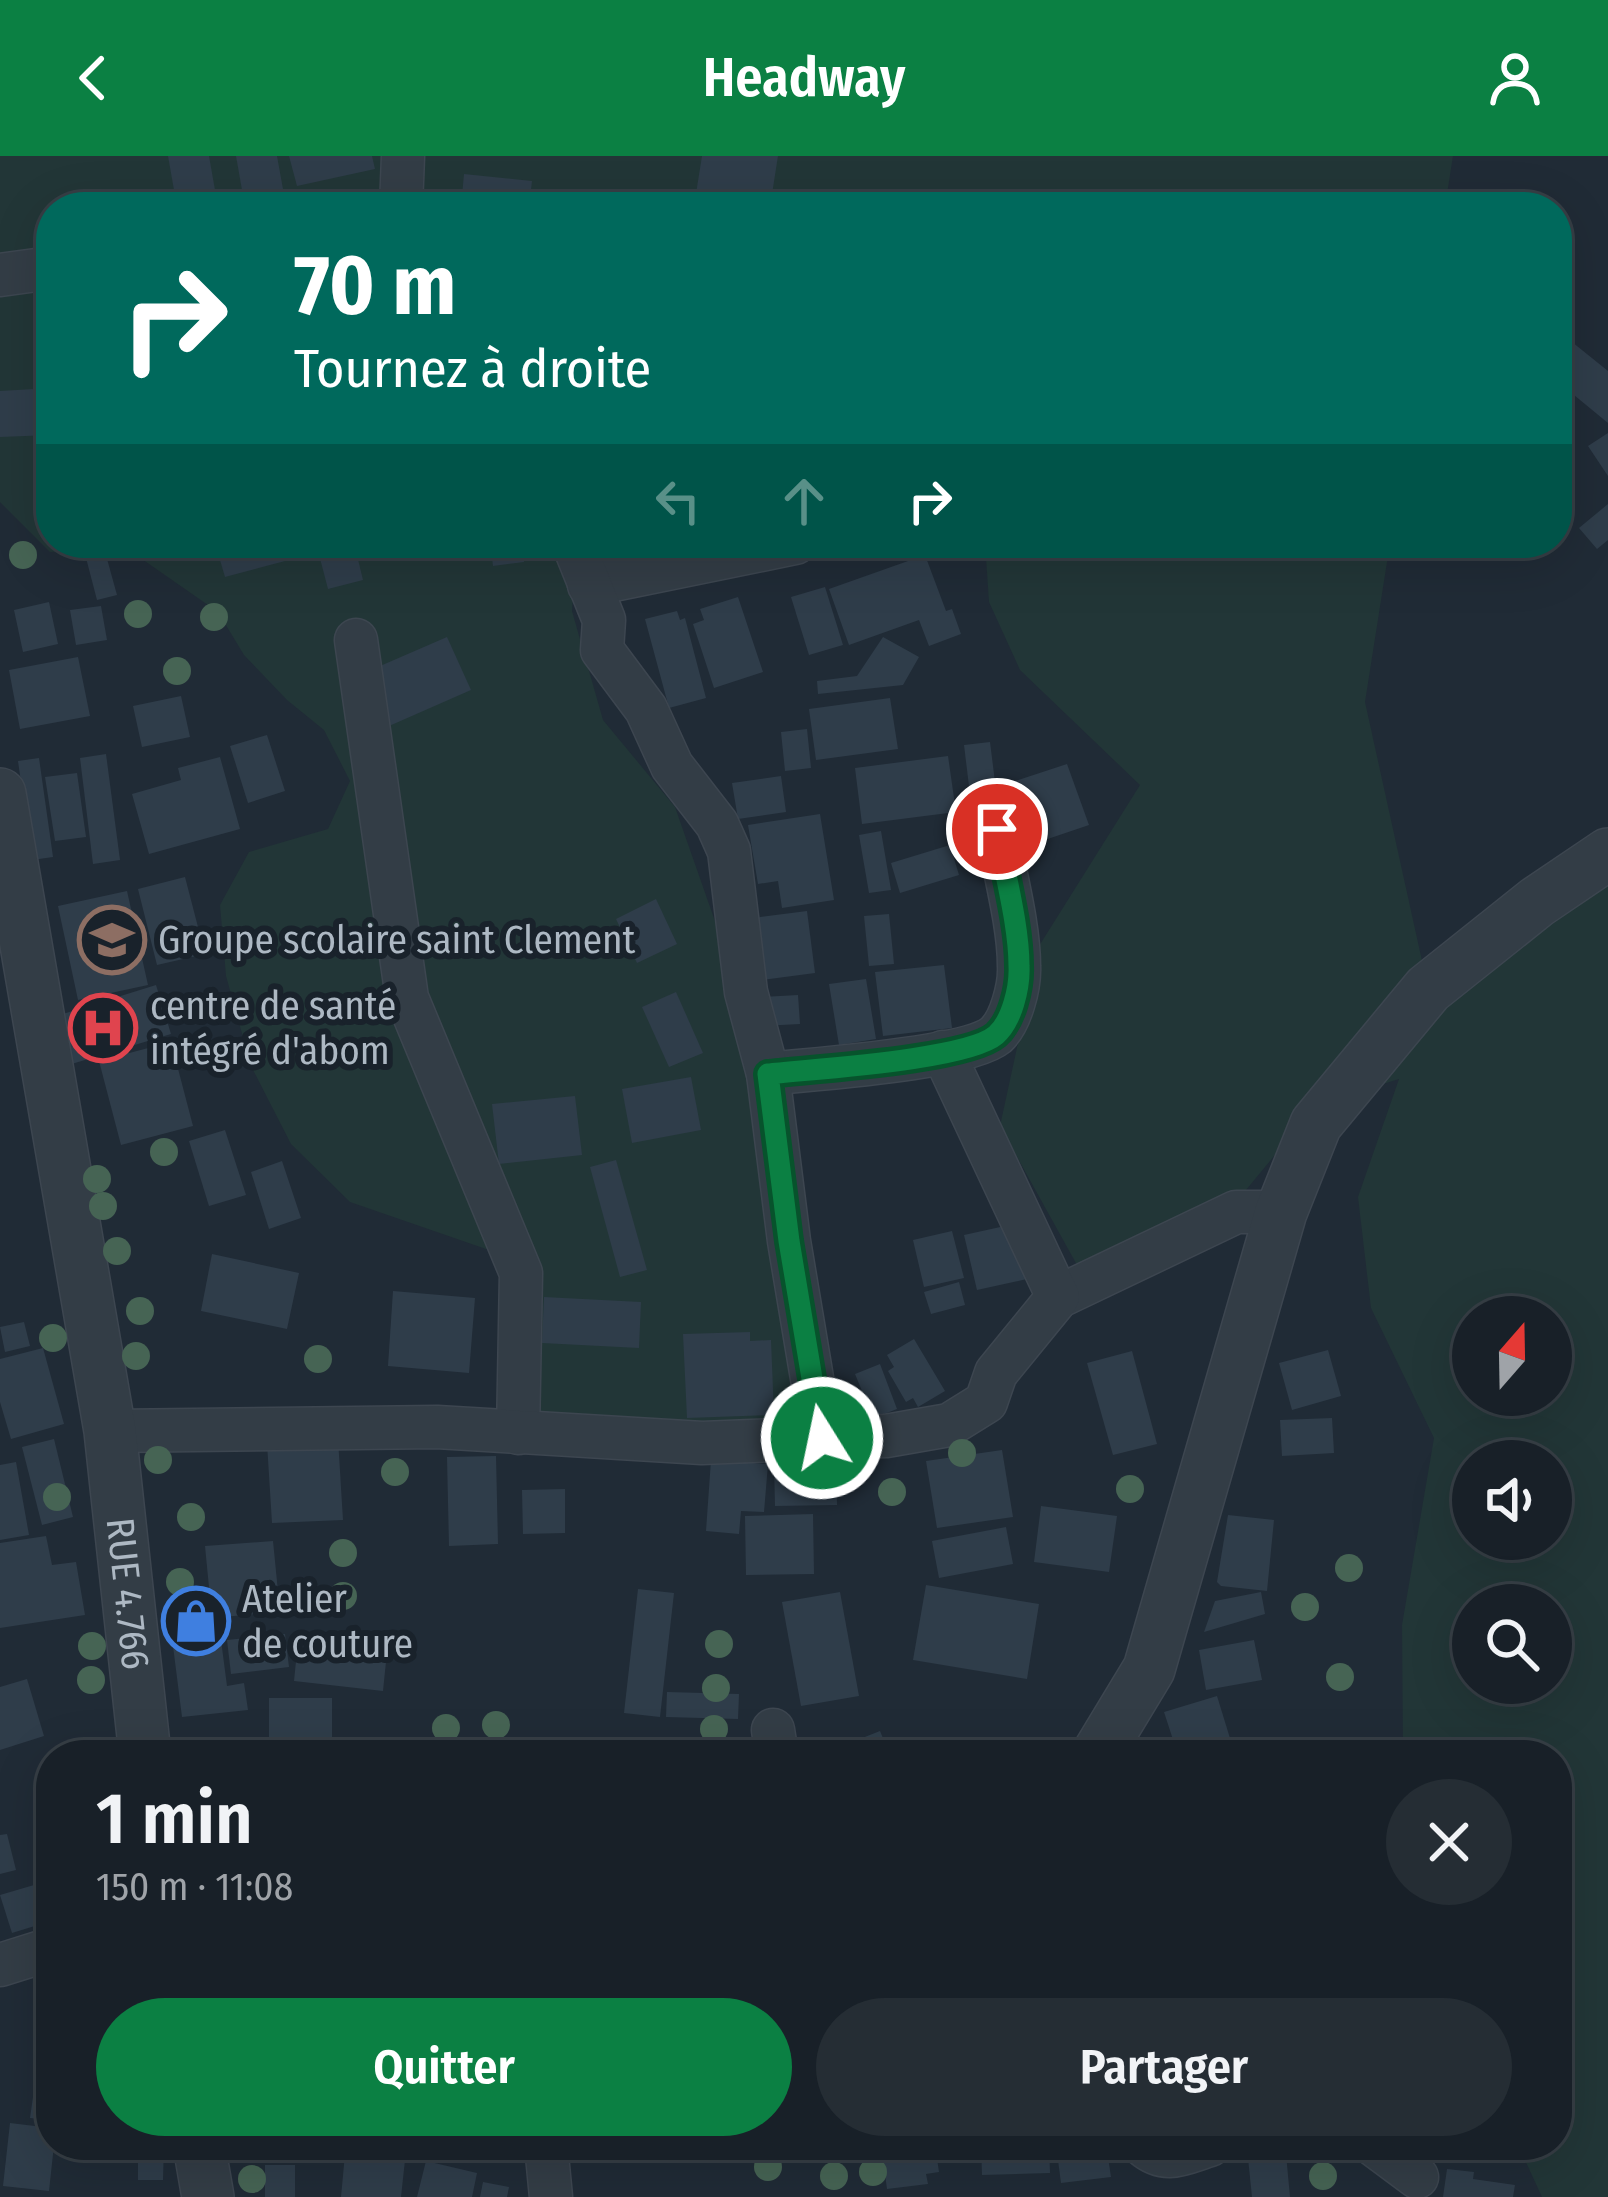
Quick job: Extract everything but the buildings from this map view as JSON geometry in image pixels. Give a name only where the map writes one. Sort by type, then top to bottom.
[{"type":"street","points":[[396,192],[403,156]]},
{"type":"street","points":[[0,275],[36,270]]},
{"type":"street","points":[[579,558],[604,620],[602,650],[646,709],[672,766],[717,824],[729,851],[746,992],[768,1074],[789,1241],[822,1438]]},
{"type":"street","points":[[590,585],[722,558]]},
{"type":"street","points":[[356,640],[406,998],[521,1273],[518,1433]]},
{"type":"street","name":"RUE 4.766","points":[[0,794],[110,1431],[144,1740]]},
{"type":"street","points":[[768,1074],[943,1052],[974,1046],[997,1034],[1014,1002],[1019,966],[997,829]]},
{"type":"street","points":[[1106,1740],[1149,1669],[1281,1211],[1316,1124],[1428,989],[1537,902],[1608,854]]},
{"type":"street","points":[[943,1052],[1058,1297]]},
{"type":"street","points":[[110,1431],[378,1427],[702,1442],[886,1436],[949,1425],[986,1402],[996,1373],[1058,1297],[1236,1212],[1281,1211]]},
{"type":"street","points":[[0,1965],[36,1954]]},
{"type":"street","points":[[202,2160],[208,2197]]},
{"type":"street","points":[[547,2160],[550,2197]]},
{"type":"street","points":[[1395,2160],[1417,2176]]},
{"type":"green space","points":[[0,156],[1453,156],[1447,192],[36,192],[36,538],[0,502]]},
{"type":"green space","points":[[140,558],[576,558],[572,611],[603,720],[675,807],[737,984],[814,1425],[506,1430],[524,1262],[350,1202],[291,1144],[251,1066],[226,976],[220,905],[249,852],[328,829],[350,781],[324,730],[244,655],[218,612]]},
{"type":"green space","points":[[986,558],[1388,558],[1365,702],[1428,988],[1608,847],[1608,2197],[1542,2197],[1525,2160],[1572,2160],[1572,1740],[1403,1740],[1402,1625],[1434,1438],[1371,1308],[1358,1197],[1399,1079],[1316,1105],[1194,1253],[1077,1265],[1000,1126],[1039,946],[1140,785],[1020,670],[989,602]]},
{"type":"place","name":"Groupe scolaire saint Clement","points":[[112,940]]},
{"type":"place","name":"centre de santé intégré d'abom","points":[[103,1028]]},
{"type":"place","name":"Atelier de couture","points":[[196,1621]]},
{"type":"route","points":[[822,1438],[789,1241],[768,1074],[943,1052],[974,1046],[997,1034],[1014,1002],[1019,966],[997,829]]}]
